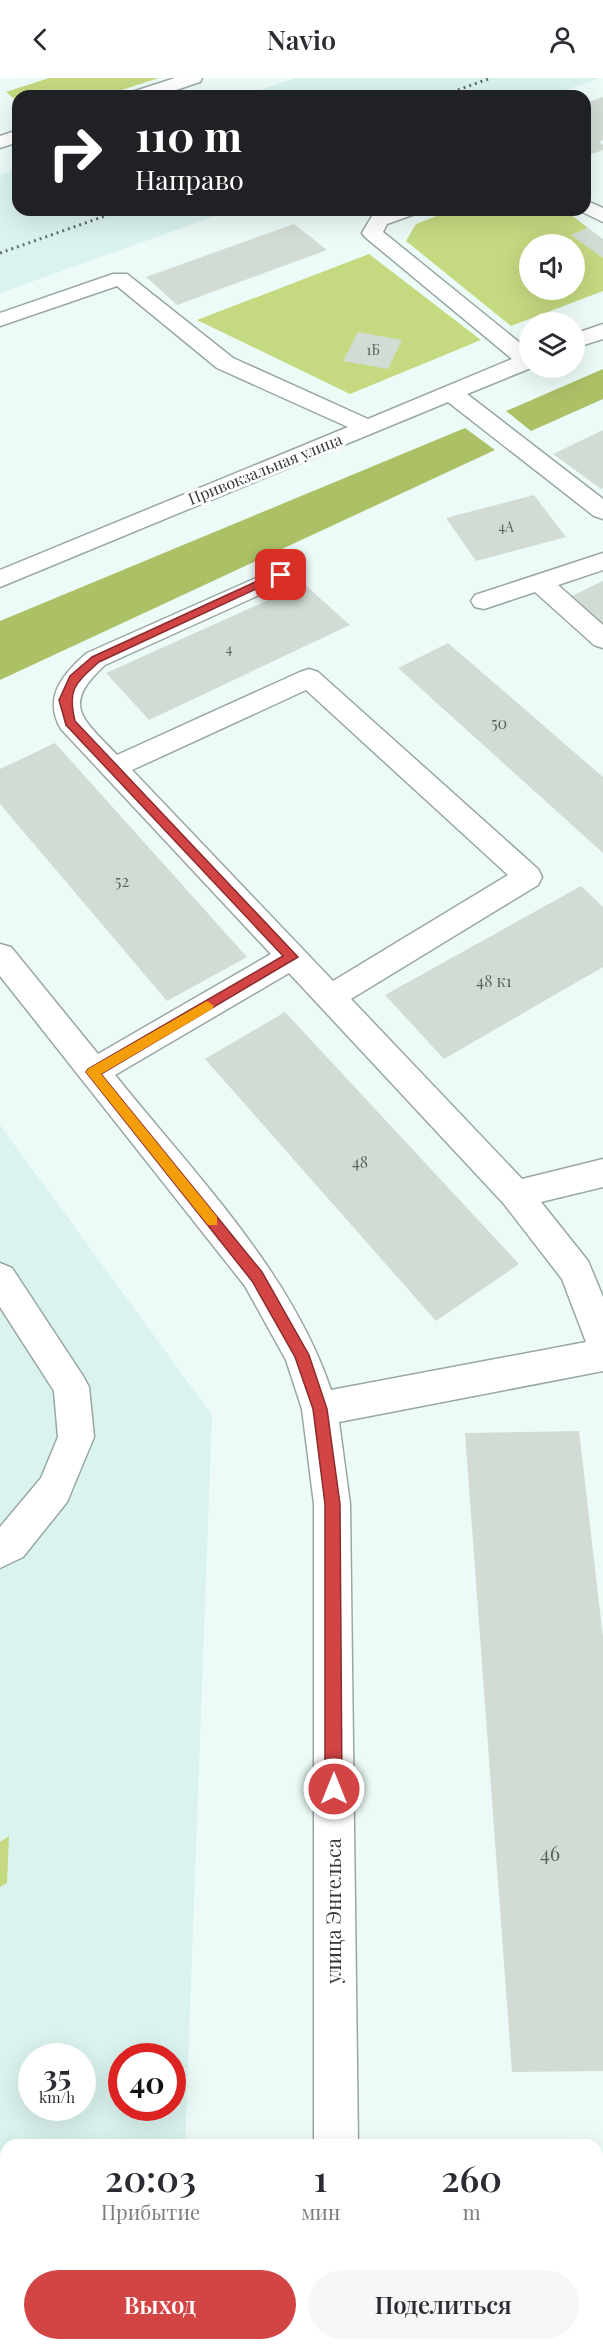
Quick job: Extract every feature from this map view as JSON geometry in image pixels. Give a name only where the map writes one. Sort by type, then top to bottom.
[{"type":"street","points":[[157,90],[193,78]]},
{"type":"street","points":[[391,216],[379,220],[372,233],[519,352]]},
{"type":"street","points":[[0,320],[120,278],[225,363],[368,427]]},
{"type":"street","points":[[585,338],[603,331]]},
{"type":"street","name":"Привокзальная улица","points":[[0,579],[519,364]]},
{"type":"street","points":[[451,393],[603,511]]},
{"type":"street","points":[[484,601],[603,561]]},
{"type":"street","points":[[281,575],[96,660],[74,679],[64,700],[70,723],[516,1194],[576,1271],[603,1341]]},
{"type":"street","points":[[539,582],[603,639]]},
{"type":"street","points":[[112,768],[309,678],[528,877],[329,998]]},
{"type":"street","name":"улица Энгельса","points":[[0,955],[257,1276],[302,1355],[320,1409],[332,1504],[336,2139]]},
{"type":"street","points":[[92,1072],[291,957]]},
{"type":"street","points":[[516,1194],[603,1173]]},
{"type":"street","points":[[0,1278],[71,1387],[76,1437],[54,1490],[10,1544],[0,1550]]},
{"type":"street","points":[[320,1409],[603,1355]]},
{"type":"shaded area","points":[[296,78],[600,78],[567,90],[259,90]]},
{"type":"shaded area","points":[[12,171],[12,216],[215,216],[0,293],[0,175]]},
{"type":"shaded area","points":[[0,1125],[212,1415],[186,2118],[186,2043],[108,2043],[108,2121],[186,2121],[185,2139],[0,2139]]},
{"type":"green space","points":[[49,78],[159,78],[122,90],[12,90]]},
{"type":"green space","points":[[437,216],[573,216],[588,228],[574,234],[519,234],[519,300],[579,300],[548,312],[519,312],[519,323],[511,326],[406,241],[416,224]]},
{"type":"green space","points":[[585,245],[603,258],[603,291],[585,298]]},
{"type":"green space","points":[[369,254],[481,340],[350,394],[197,320]]},
{"type":"green space","points":[[603,369],[603,399],[531,431],[506,411],[585,378]]},
{"type":"green space","points":[[465,428],[495,450],[0,680],[0,621]]},
{"type":"green space","points":[[9,1836],[7,1883],[0,1887],[0,1842]]},
{"type":"building","points":[[603,97],[603,140],[599,142],[603,145],[603,150],[591,154],[591,101]]},
{"type":"building","points":[[294,224],[327,250],[177,305],[146,277]]},
{"type":"building","points":[[588,228],[603,239],[603,258],[585,245],[585,234],[573,234]]},
{"type":"building","points":[[358,332],[402,340],[388,369],[343,361]]},
{"type":"building","points":[[603,430],[603,488],[601,489],[553,454]]},
{"type":"building","points":[[534,495],[566,537],[476,561],[446,518]]},
{"type":"building","points":[[603,581],[603,624],[570,597]]},
{"type":"building","points":[[304,584],[350,625],[149,720],[106,673]]},
{"type":"building","points":[[448,643],[603,777],[603,853],[398,668]]},
{"type":"building","points":[[55,743],[247,957],[167,1001],[0,804],[0,769]]},
{"type":"building","points":[[581,886],[603,907],[603,967],[444,1059],[385,995]]},
{"type":"building","points":[[285,1012],[519,1264],[436,1321],[205,1059]]},
{"type":"building","points":[[579,1431],[603,1637],[603,2071],[512,2072],[465,1433]]},
{"type":"railway","points":[[458,90],[491,78]]},
{"type":"railway","points":[[0,253],[105,216]]},
{"type":"slow traffic","points":[[207,1006],[92,1072],[213,1221]]},
{"type":"route","points":[[281,575],[96,660],[74,679],[64,700],[70,723],[291,957],[92,1072],[257,1276],[302,1355],[320,1409],[332,1504],[334,1789]]}]
